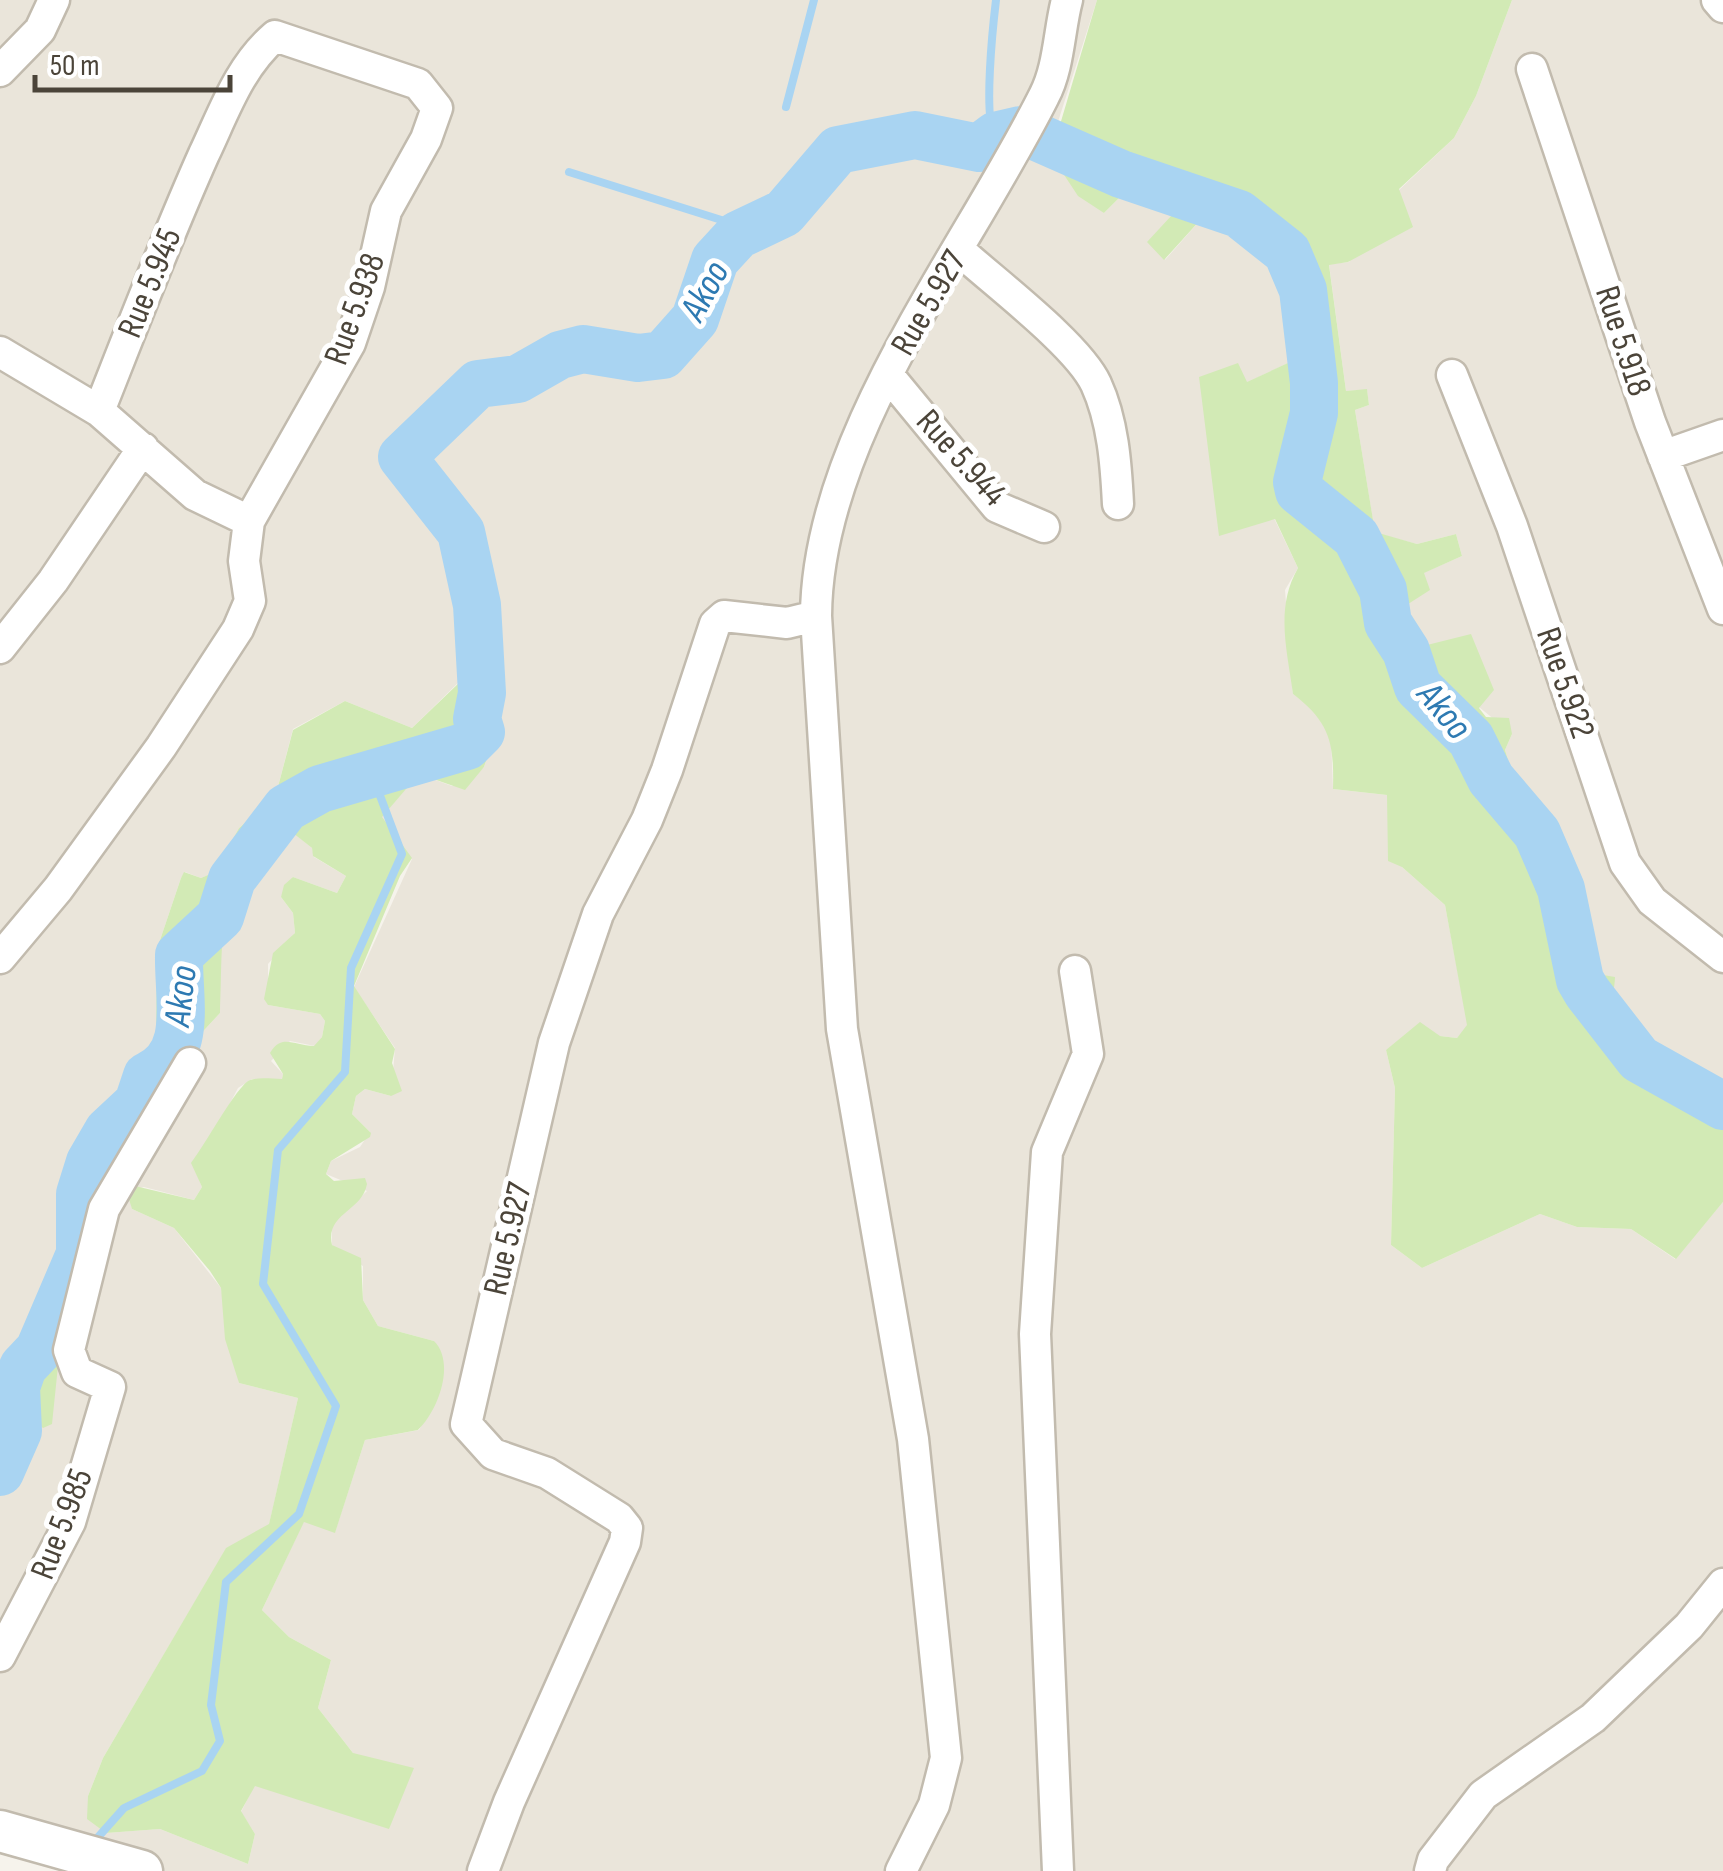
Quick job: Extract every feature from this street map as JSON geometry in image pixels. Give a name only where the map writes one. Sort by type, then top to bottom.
[{"type":"street","points":[[0,71],[40,30],[54,0]]},
{"type":"street","name":"Rue 5.927","points":[[901,1871],[939,1792],[946,1758],[913,1440],[842,1029],[816,590],[832,506],[888,375],[1047,92],[1068,0]]},
{"type":"street","points":[[1717,0],[1723,6]]},
{"type":"street","name":"Rue 5.938","points":[[249,521],[350,343],[369,287],[386,211],[426,139],[437,108],[418,84],[274,36],[255,52]]},
{"type":"street","name":"Rue 5.945","points":[[99,412],[169,231],[255,52]]},
{"type":"street","name":"Rue 5.918","points":[[1532,69],[1663,456],[1723,610]]},
{"type":"street","points":[[959,250],[1070,351],[1095,382],[1115,453],[1118,504]]},
{"type":"street","points":[[0,352],[99,412],[195,495],[249,521],[244,561],[250,601],[238,629],[161,747],[58,889],[0,958]]},
{"type":"street","name":"Rue 5.944","points":[[888,375],[997,507],[1044,526]]},
{"type":"street","name":"Rue 5.922","points":[[1452,375],[1512,526],[1625,863],[1652,901],[1723,956]]},
{"type":"street","points":[[1663,456],[1723,435]]},
{"type":"street","points":[[0,648],[53,581],[143,448]]},
{"type":"street","name":"Rue 5.927","points":[[484,1871],[508,1802],[625,1542],[626,1528],[620,1518],[564,1482],[493,1454],[466,1424],[554,1043],[598,914],[647,820],[667,770],[715,624],[724,616],[787,623],[816,616]]},
{"type":"street","points":[[1058,1871],[1035,1334],[1047,1152],[1088,1054],[1075,971]]},
{"type":"street","name":"Rue 5.985","points":[[0,1656],[70,1522],[110,1386],[77,1372],[69,1350],[104,1209],[190,1063]]},
{"type":"street","points":[[1430,1871],[1433,1860],[1483,1795],[1593,1718],[1689,1626],[1723,1584]]},
{"type":"street","points":[[19,1836],[140,1870]]},
{"type":"shaded area","points":[[0,0],[1097,0],[1056,128],[1104,213],[1129,188],[1173,215],[1165,260],[1203,217],[1258,238],[1295,280],[1281,297],[1301,357],[1246,383],[1219,535],[1274,518],[1298,568],[1285,590],[1293,694],[1311,707],[1331,736],[1333,789],[1387,795],[1402,867],[1445,905],[1468,1026],[1457,1038],[1440,1036],[1386,1050],[1395,1088],[1391,1245],[1422,1268],[1540,1214],[1577,1227],[1631,1229],[1675,1259],[1723,1202],[1723,1871],[61,1871],[0,1854]],"holes":[[[460,681],[502,713],[484,767],[470,782],[452,786],[419,774],[381,817],[412,859],[354,987],[395,1048],[391,1096],[365,1089],[356,1096],[352,1114],[370,1132],[360,1147],[331,1161],[326,1174],[367,1191],[332,1224],[332,1245],[363,1266],[363,1300],[378,1326],[434,1341],[439,1392],[419,1430],[365,1440],[335,1532],[304,1521],[262,1610],[289,1637],[331,1660],[318,1708],[353,1753],[254,1786],[241,1812],[255,1834],[248,1864],[160,1829],[106,1833],[88,1796],[103,1758],[226,1549],[269,1525],[298,1398],[239,1383],[221,1288],[174,1228],[132,1209],[130,1190],[144,1187],[194,1200],[202,1187],[192,1163],[216,1130],[238,1088],[252,1079],[282,1080],[283,1074],[271,1061],[290,1041],[315,1046],[322,1037],[325,1021],[320,1014],[268,1005],[268,964],[295,933],[293,913],[281,897],[293,877],[337,893],[346,876],[314,857],[312,848],[288,828],[228,898],[220,931],[220,1013],[182,1054],[140,1124],[114,1140],[104,1159],[99,1237],[58,1366],[33,1418],[39,1317],[74,1184],[83,1157],[136,1082],[156,1033],[157,949],[181,878],[185,872],[201,878],[216,872],[239,828],[275,798],[293,729],[345,701],[412,728]]]},
{"type":"shaded area","points":[[1512,0],[1723,0],[1723,1093],[1719,1097],[1639,1050],[1648,1037],[1638,1021],[1623,1026],[1612,1011],[1536,810],[1517,788],[1505,750],[1512,734],[1479,707],[1471,635],[1427,646],[1405,605],[1423,573],[1462,556],[1456,534],[1417,544],[1375,533],[1355,410],[1369,405],[1367,390],[1346,391],[1329,264],[1349,262],[1399,190],[1454,138],[1476,96]]},
{"type":"green space","points":[[1097,0],[1512,0],[1476,96],[1454,138],[1399,189],[1413,227],[1348,262],[1329,265],[1346,391],[1367,389],[1369,405],[1355,410],[1375,532],[1417,544],[1456,534],[1462,556],[1424,573],[1430,590],[1405,606],[1427,645],[1471,634],[1494,690],[1479,708],[1486,717],[1509,718],[1512,734],[1505,750],[1517,788],[1536,810],[1560,852],[1582,926],[1579,930],[1597,974],[1615,977],[1612,1001],[1623,1026],[1638,1020],[1648,1037],[1640,1051],[1706,1094],[1719,1097],[1723,1093],[1723,1202],[1676,1259],[1631,1229],[1577,1227],[1540,1214],[1422,1268],[1391,1245],[1395,1088],[1386,1050],[1420,1022],[1440,1036],[1457,1038],[1467,1025],[1445,905],[1402,867],[1388,861],[1387,795],[1333,789],[1328,736],[1315,715],[1293,694],[1285,614],[1298,568],[1275,519],[1219,536],[1199,377],[1238,363],[1247,382],[1301,357],[1281,297],[1294,280],[1258,238],[1203,217],[1164,260],[1147,242],[1172,215],[1129,188],[1104,213],[1078,196],[1051,155]]},
{"type":"green space","points":[[461,681],[502,713],[484,767],[465,790],[419,774],[382,817],[412,858],[400,876],[354,986],[395,1049],[392,1063],[402,1091],[391,1096],[365,1089],[356,1096],[352,1114],[371,1133],[370,1137],[331,1161],[326,1174],[334,1181],[365,1178],[364,1193],[334,1226],[332,1245],[361,1258],[363,1300],[378,1326],[434,1341],[444,1362],[442,1387],[418,1430],[365,1440],[335,1533],[304,1522],[262,1610],[289,1637],[331,1660],[318,1708],[353,1753],[414,1768],[389,1829],[255,1786],[241,1811],[255,1834],[248,1864],[160,1829],[106,1833],[87,1819],[88,1796],[103,1758],[226,1548],[269,1524],[298,1398],[239,1383],[225,1339],[221,1288],[174,1228],[132,1209],[128,1196],[135,1186],[194,1200],[202,1187],[191,1163],[244,1084],[261,1078],[282,1079],[283,1074],[270,1053],[279,1043],[314,1046],[322,1037],[325,1021],[320,1014],[268,1005],[264,999],[273,953],[295,933],[293,913],[281,897],[284,885],[293,877],[337,893],[346,876],[313,856],[312,848],[288,829],[246,873],[227,912],[220,1013],[182,1054],[140,1124],[114,1140],[104,1159],[99,1237],[58,1366],[52,1424],[43,1428],[33,1418],[39,1318],[74,1184],[83,1157],[136,1082],[156,1033],[157,949],[181,878],[184,872],[201,878],[215,872],[239,828],[275,798],[293,730],[345,701],[412,728]]},
{"type":"waterway","points":[[786,107],[814,0]]},
{"type":"waterway","points":[[995,136],[989,92],[996,0]]},
{"type":"waterway","name":"Akoo","points":[[0,1472],[18,1431],[16,1387],[23,1367],[39,1350],[80,1254],[80,1194],[90,1162],[108,1131],[138,1103],[147,1076],[162,1067],[178,1041],[179,955],[220,917],[232,879],[286,808],[320,789],[467,746],[481,732],[477,719],[482,693],[477,605],[461,532],[402,457],[478,384],[518,379],[560,355],[583,349],[638,358],[663,355],[695,319],[715,260],[738,235],[784,213],[838,150],[915,135],[979,148],[995,136],[1021,130],[1121,174],[1239,214],[1287,252],[1303,290],[1314,383],[1314,413],[1297,482],[1299,491],[1356,537],[1383,590],[1388,623],[1406,651],[1418,687],[1471,739],[1491,779],[1537,833],[1561,889],[1580,980],[1587,992],[1639,1059],[1723,1106]]},
{"type":"waterway","points":[[569,172],[750,229]]},
{"type":"waterway","points":[[91,1845],[124,1808],[202,1771],[220,1741],[211,1705],[226,1582],[299,1514],[336,1406],[263,1284],[278,1150],[345,1072],[351,968],[402,854],[373,777]]}]
